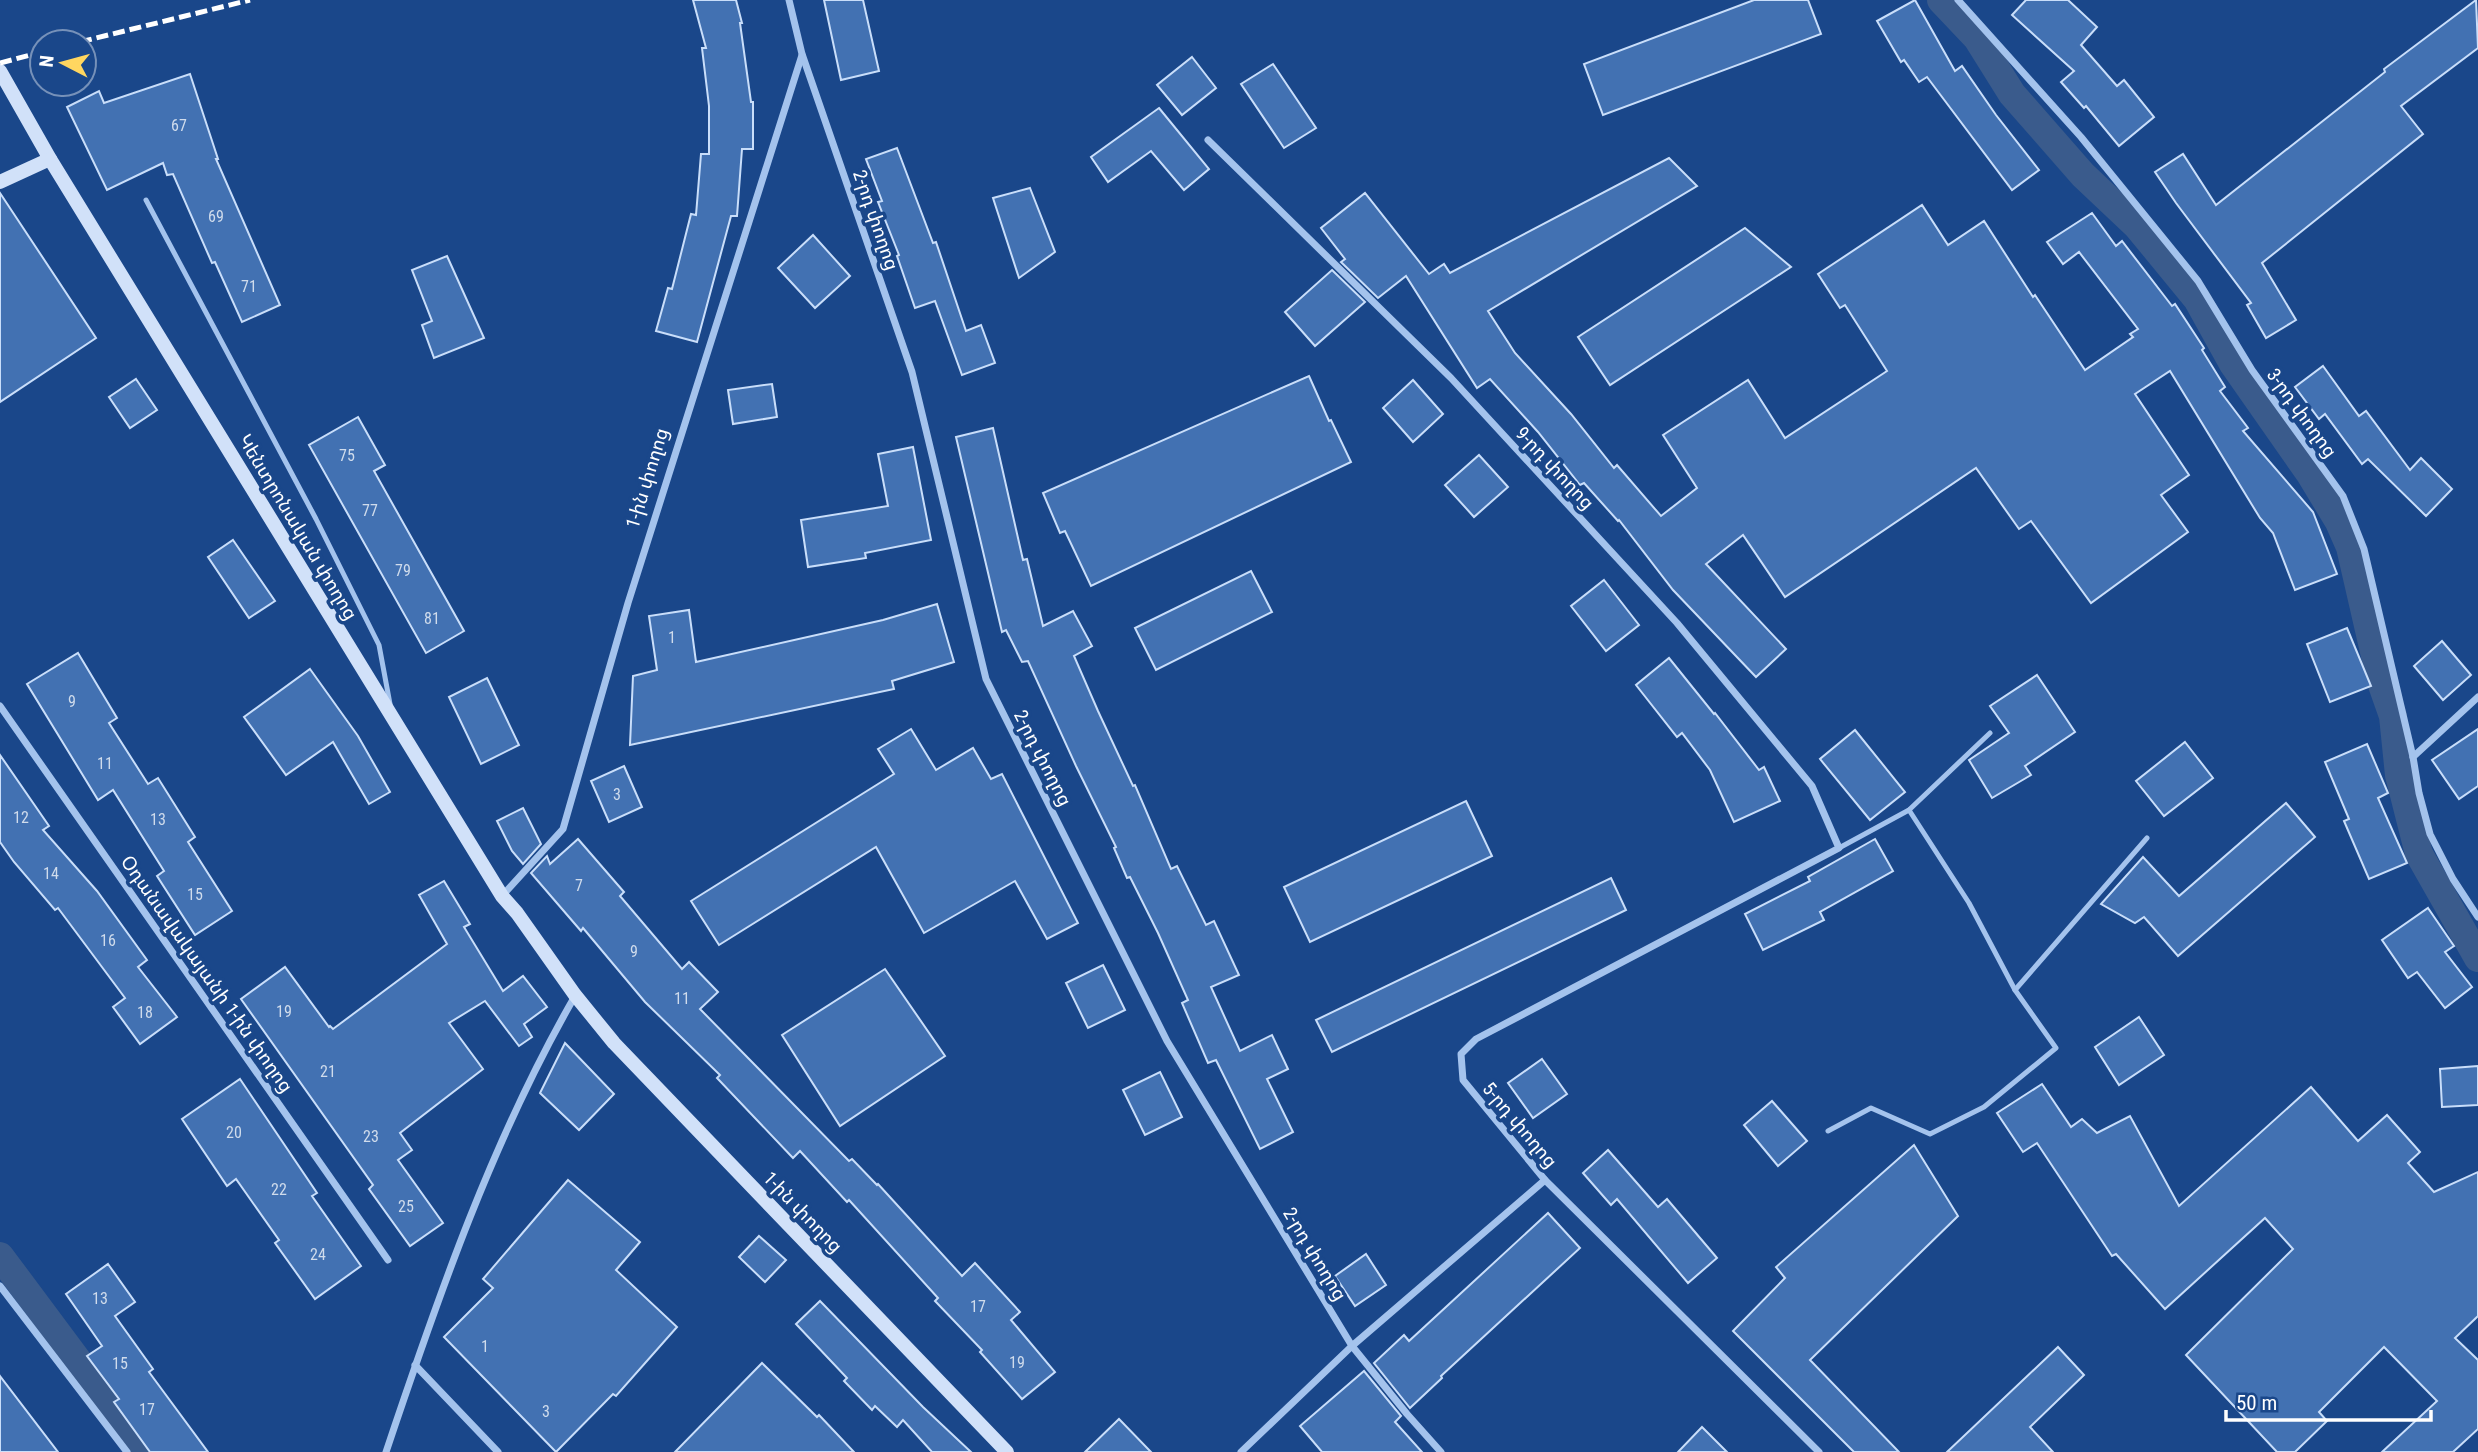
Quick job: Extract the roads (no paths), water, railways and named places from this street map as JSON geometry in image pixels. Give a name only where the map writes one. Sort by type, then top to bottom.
[{"type":"main road","name":"Կենտրոնական փողոց","points":[[0,71],[50,159],[502,896],[575,995]]},
{"type":"main road","points":[[0,182],[50,159]]},
{"type":"main road","name":"1-ին փողոց","points":[[575,995],[614,1043],[1007,1452]]},
{"type":"street","name":"2-րդ փողոց","points":[[789,0],[802,54],[912,372],[986,679],[1167,1041],[1352,1346],[1406,1414],[1441,1452]]},
{"type":"street","name":"3-րդ փողոց","points":[[1958,0],[2081,137],[2199,281],[2252,370],[2343,496],[2364,549],[2413,757],[2418,793],[2430,834],[2453,879],[2478,917]]},
{"type":"street","name":"1-ին փողոց","points":[[502,896],[563,829],[628,603],[802,54]]},
{"type":"street","name":"9-րդ փողոց","points":[[1208,140],[1451,377],[1677,623],[1812,786],[1839,848]]},
{"type":"street","points":[[2413,757],[2478,697]]},
{"type":"street","name":"Օդանավակայանի 1-ին փողոց","points":[[0,706],[388,1260]]},
{"type":"street","name":"5-րդ փողոց","points":[[1819,1452],[1545,1180],[1463,1080],[1461,1054],[1476,1039],[1839,848]]},
{"type":"street","points":[[386,1452],[438,1300],[512,1119],[543,1050],[575,995]]},
{"type":"street","points":[[1241,1452],[1352,1346],[1545,1180]]},
{"type":"street","points":[[0,1286],[127,1452]]},
{"type":"street","points":[[415,1365],[498,1452]]},
{"type":"lane","points":[[146,200],[316,519],[379,645],[393,718]]},
{"type":"lane","points":[[1839,848],[1909,810],[1990,733]]},
{"type":"lane","points":[[1828,1131],[1871,1108],[1930,1134],[1984,1107],[2056,1048],[2015,990],[1969,903],[1909,810]]},
{"type":"lane","points":[[2015,990],[2147,838]]},
{"type":"waterway","points":[[1941,0],[1977,38],[2012,94],[2083,175],[2137,226],[2197,299],[2233,364],[2310,474],[2339,522],[2350,547],[2381,682],[2393,716],[2399,775],[2419,854],[2478,958]]},
{"type":"waterway","points":[[0,1256],[146,1452]]},
{"type":"railway","points":[[98,38],[250,0]]},
{"type":"railway","points":[[0,63],[28,56]]}]
